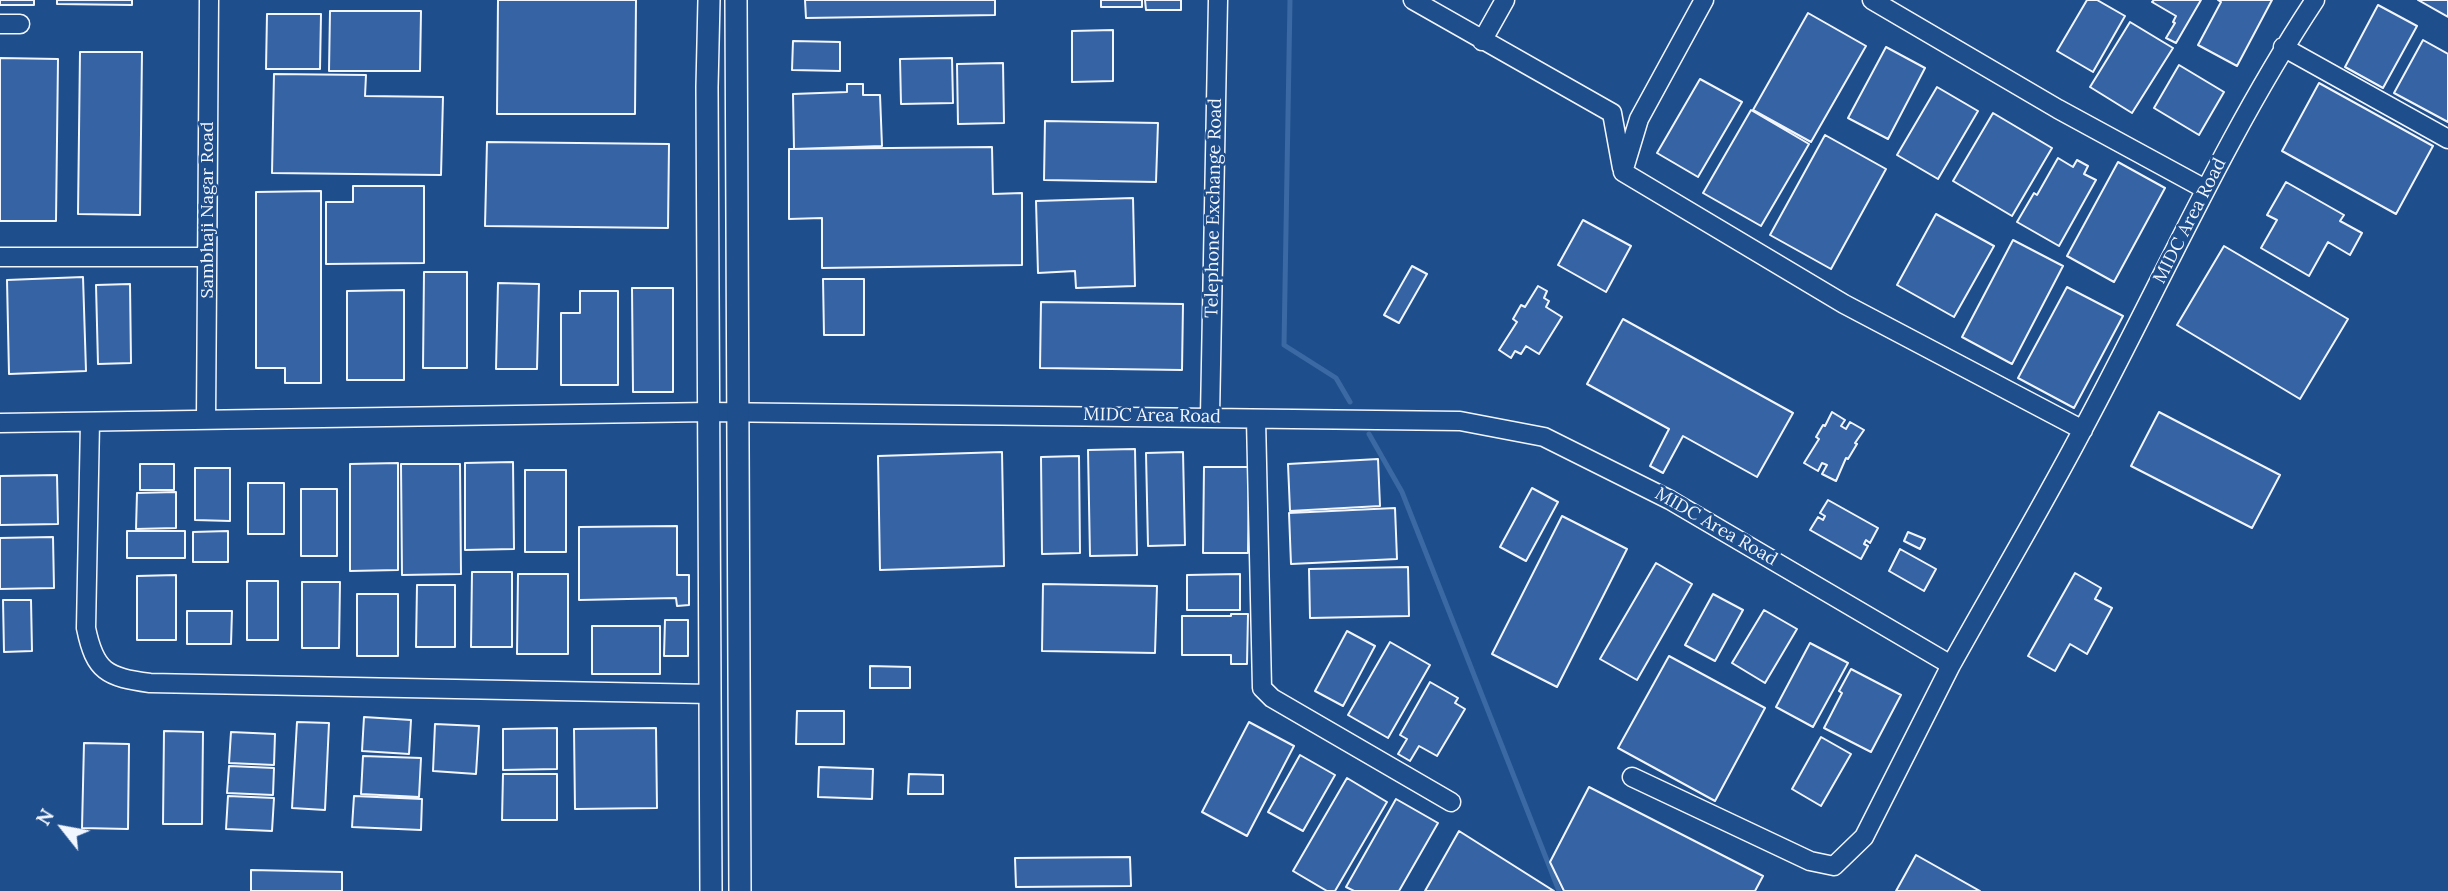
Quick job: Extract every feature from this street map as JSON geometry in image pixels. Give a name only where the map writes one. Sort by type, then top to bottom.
[{"type":"street","name":"Sambhaji Nagar Road","points":[[206,420],[209,0]]},
{"type":"street","points":[[709,0],[707,87],[711,891]]},
{"type":"street","points":[[736,0],[740,891]]},
{"type":"street","name":"Telephone Exchange Road","points":[[1210,416],[1218,0]]},
{"type":"street","points":[[1413,0],[1612,113],[1623,172],[1844,304],[2083,430]]},
{"type":"street","points":[[1482,41],[1505,0]]},
{"type":"street","points":[[1623,172],[1639,120],[1704,0]]},
{"type":"street","points":[[1872,0],[2058,109],[2205,189]]},
{"type":"street","name":"MIDC Area Road","points":[[0,423],[709,412],[1460,421],[1544,437],[1670,499],[1951,665],[2083,430],[2205,189],[2283,47],[2315,0]]},
{"type":"street","points":[[0,24],[20,24]]},
{"type":"street","points":[[2283,47],[2448,139]]},
{"type":"street","points":[[707,87],[736,88]]},
{"type":"street","points":[[708,157],[736,158]]},
{"type":"street","points":[[0,257],[207,257]]},
{"type":"street","points":[[708,262],[737,262]]},
{"type":"street","points":[[1256,419],[1262,688],[1272,698],[1451,802]]},
{"type":"street","points":[[90,422],[86,628],[92,654],[100,666],[121,679],[164,683],[710,694]]},
{"type":"street","points":[[1632,777],[1810,861],[1834,866],[1864,837],[1951,665]]},
{"type":"building","points":[[0,0],[34,0],[34,5],[0,5]]},
{"type":"building","points":[[57,0],[132,0],[132,5],[57,4]]},
{"type":"building","points":[[498,0],[636,0],[635,114],[497,114]]},
{"type":"building","points":[[805,0],[995,0],[995,15],[806,18]]},
{"type":"building","points":[[1101,0],[1142,0],[1142,7],[1101,7]]},
{"type":"building","points":[[1145,0],[1181,0],[1181,10],[1146,10]]},
{"type":"building","points":[[2087,0],[2097,0],[2125,16],[2093,72],[2057,51]]},
{"type":"building","points":[[2201,0],[2176,43],[2166,38],[2176,16],[2152,2]]},
{"type":"building","points":[[2218,0],[2272,0],[2237,66],[2198,45],[2221,2]]},
{"type":"building","points":[[2418,0],[2448,0],[2448,17]]},
{"type":"building","points":[[2378,5],[2417,26],[2383,88],[2345,67]]},
{"type":"building","points":[[330,11],[421,11],[420,71],[329,71]]},
{"type":"building","points":[[1808,13],[1866,46],[1811,142],[1753,110]]},
{"type":"building","points":[[267,14],[321,14],[320,69],[266,69]]},
{"type":"building","points":[[2130,22],[2173,48],[2132,113],[2090,87]]},
{"type":"building","points":[[1113,30],[1113,81],[1072,82],[1072,31]]},
{"type":"building","points":[[2423,40],[2448,54],[2448,122],[2394,93]]},
{"type":"building","points":[[793,41],[840,42],[840,71],[792,70]]},
{"type":"building","points":[[1886,47],[1925,68],[1888,139],[1848,118]]},
{"type":"building","points":[[80,52],[142,52],[140,215],[78,214]]},
{"type":"building","points":[[0,58],[58,59],[56,221],[0,221]]},
{"type":"building","points":[[952,58],[953,103],[901,104],[900,59]]},
{"type":"building","points":[[1003,63],[1004,123],[958,124],[957,64]]},
{"type":"building","points":[[2179,65],[2224,92],[2199,135],[2154,108]]},
{"type":"building","points":[[274,74],[366,75],[365,96],[443,97],[441,175],[272,173]]},
{"type":"building","points":[[1700,79],[1742,102],[1698,177],[1657,153]]},
{"type":"building","points":[[2319,83],[2433,146],[2396,214],[2282,151]]},
{"type":"building","points":[[847,84],[863,84],[863,95],[880,95],[882,146],[794,149],[793,94],[847,92]]},
{"type":"building","points":[[1937,87],[1978,111],[1938,179],[1897,155]]},
{"type":"building","points":[[1751,110],[1809,144],[1761,226],[1703,193]]},
{"type":"building","points":[[1993,113],[2052,148],[2012,216],[1953,181]]},
{"type":"building","points":[[1045,121],[1158,123],[1156,182],[1044,180]]},
{"type":"building","points":[[1825,135],[1886,169],[1831,269],[1770,235]]},
{"type":"building","points":[[487,142],[669,144],[668,228],[485,226]]},
{"type":"building","points":[[992,147],[993,194],[1022,193],[1022,265],[822,268],[822,218],[789,219],[789,149]]},
{"type":"building","points":[[2058,158],[2073,167],[2077,160],[2088,166],[2084,174],[2096,180],[2059,246],[2017,222],[2034,193],[2037,195]]},
{"type":"building","points":[[2118,162],[2165,188],[2114,282],[2067,256]]},
{"type":"building","points":[[2286,182],[2344,215],[2340,221],[2362,233],[2350,255],[2328,242],[2309,276],[2261,248],[2277,220],[2267,215]]},
{"type":"building","points":[[353,186],[424,186],[424,263],[326,264],[326,202],[353,202]]},
{"type":"building","points":[[321,191],[321,383],[285,383],[285,368],[256,368],[256,192]]},
{"type":"building","points":[[1133,198],[1135,286],[1076,288],[1075,271],[1038,273],[1036,201]]},
{"type":"building","points":[[1936,214],[1994,246],[1954,317],[1897,285]]},
{"type":"building","points":[[1583,220],[1631,246],[1606,292],[1558,265]]},
{"type":"building","points":[[2013,240],[2063,266],[2012,364],[1962,337]]},
{"type":"building","points":[[2224,246],[2348,319],[2300,399],[2177,325]]},
{"type":"building","points":[[1412,266],[1427,274],[1399,323],[1384,315]]},
{"type":"building","points":[[424,272],[467,272],[467,368],[423,368]]},
{"type":"building","points":[[83,277],[86,371],[9,374],[7,280]]},
{"type":"building","points":[[823,279],[864,279],[864,335],[824,335]]},
{"type":"building","points":[[498,283],[539,284],[537,369],[496,369]]},
{"type":"building","points":[[130,284],[131,363],[98,364],[96,285]]},
{"type":"building","points":[[1538,286],[1547,291],[1544,298],[1549,301],[1546,307],[1562,317],[1539,354],[1526,346],[1521,354],[1515,351],[1511,358],[1499,350],[1517,322],[1513,319],[1521,305],[1525,307]]},
{"type":"building","points":[[2067,287],[2123,316],[2074,408],[2018,378]]},
{"type":"building","points":[[632,288],[673,288],[673,392],[633,392]]},
{"type":"building","points":[[404,290],[404,380],[347,380],[347,291]]},
{"type":"building","points":[[580,291],[618,291],[618,385],[561,385],[561,313],[580,313]]},
{"type":"building","points":[[1041,302],[1183,304],[1182,370],[1040,368]]},
{"type":"building","points":[[1623,319],[1793,413],[1757,477],[1683,436],[1663,473],[1650,466],[1669,429],[1587,384]]},
{"type":"building","points":[[1832,412],[1845,420],[1841,426],[1846,429],[1850,422],[1864,430],[1848,459],[1846,458],[1836,481],[1822,474],[1827,465],[1822,463],[1818,471],[1804,463]]},
{"type":"building","points":[[2159,412],[2280,475],[2252,528],[2131,466]]},
{"type":"building","points":[[1135,449],[1137,555],[1090,556],[1088,450]]},
{"type":"building","points":[[1002,452],[1004,566],[880,570],[878,456]]},
{"type":"building","points":[[1183,452],[1185,545],[1148,546],[1146,453]]},
{"type":"building","points":[[1079,456],[1080,553],[1042,554],[1041,457]]},
{"type":"building","points":[[1378,459],[1380,506],[1290,511],[1288,464]]},
{"type":"building","points":[[513,462],[514,549],[465,550],[465,463]]},
{"type":"building","points":[[398,463],[398,570],[350,571],[350,464]]},
{"type":"building","points":[[140,464],[174,464],[174,490],[140,490]]},
{"type":"building","points":[[401,464],[460,464],[461,574],[402,575]]},
{"type":"building","points":[[1204,467],[1249,467],[1248,553],[1203,553]]},
{"type":"building","points":[[195,468],[230,468],[230,521],[195,520]]},
{"type":"building","points":[[525,470],[566,470],[566,552],[525,552]]},
{"type":"building","points":[[57,475],[58,524],[0,525],[0,476]]},
{"type":"building","points":[[248,483],[284,483],[284,534],[248,534]]},
{"type":"building","points":[[1532,488],[1558,502],[1526,561],[1500,547]]},
{"type":"building","points":[[301,489],[337,489],[337,556],[301,556]]},
{"type":"building","points":[[176,492],[176,528],[136,529],[137,493]]},
{"type":"building","points":[[1828,500],[1878,528],[1870,543],[1866,540],[1864,544],[1868,546],[1861,559],[1810,530],[1818,517],[1823,520],[1825,516],[1820,513]]},
{"type":"building","points":[[1395,508],[1397,559],[1291,564],[1289,513]]},
{"type":"building","points":[[1562,516],[1627,549],[1557,687],[1492,654]]},
{"type":"building","points":[[677,526],[677,575],[689,575],[689,605],[677,606],[676,598],[579,600],[579,527]]},
{"type":"building","points":[[127,531],[185,531],[185,558],[127,558]]},
{"type":"building","points":[[228,531],[228,562],[193,562],[193,532]]},
{"type":"building","points":[[1908,532],[1925,539],[1920,549],[1904,541]]},
{"type":"building","points":[[53,537],[54,588],[0,589],[0,538]]},
{"type":"building","points":[[1900,549],[1936,569],[1924,591],[1889,571]]},
{"type":"building","points":[[1656,563],[1692,584],[1637,680],[1600,659]]},
{"type":"building","points":[[1408,567],[1409,616],[1310,618],[1309,569]]},
{"type":"building","points":[[472,572],[512,572],[512,647],[471,647]]},
{"type":"building","points":[[2075,573],[2101,588],[2095,599],[2112,608],[2087,654],[2070,644],[2055,671],[2028,656]]},
{"type":"building","points":[[518,574],[568,574],[568,654],[517,654]]},
{"type":"building","points":[[1240,574],[1240,610],[1187,610],[1187,575]]},
{"type":"building","points":[[176,575],[176,640],[137,640],[137,576]]},
{"type":"building","points":[[247,581],[278,581],[278,640],[247,640]]},
{"type":"building","points":[[302,582],[340,582],[339,648],[302,648]]},
{"type":"building","points":[[1043,584],[1157,586],[1155,653],[1042,651]]},
{"type":"building","points":[[417,585],[455,585],[455,647],[416,647]]},
{"type":"building","points":[[357,594],[398,594],[398,656],[357,656]]},
{"type":"building","points":[[1713,594],[1743,610],[1715,661],[1685,645]]},
{"type":"building","points":[[3,600],[31,600],[32,651],[4,652]]},
{"type":"building","points":[[1764,610],[1797,629],[1765,683],[1732,663]]},
{"type":"building","points":[[187,611],[232,611],[231,644],[187,644]]},
{"type":"building","points":[[1248,614],[1247,664],[1231,664],[1231,655],[1182,655],[1182,616]]},
{"type":"building","points":[[665,620],[688,620],[688,656],[664,656]]},
{"type":"building","points":[[592,626],[660,626],[660,674],[592,674]]},
{"type":"building","points":[[1347,631],[1375,646],[1343,706],[1315,691]]},
{"type":"building","points":[[1390,642],[1430,665],[1388,738],[1348,715]]},
{"type":"building","points":[[1810,643],[1848,663],[1813,727],[1776,707]]},
{"type":"building","points":[[1669,656],[1765,708],[1715,801],[1618,748]]},
{"type":"building","points":[[870,666],[910,667],[910,688],[870,688]]},
{"type":"building","points":[[1851,669],[1901,695],[1871,752],[1824,728]]},
{"type":"building","points":[[1430,682],[1458,698],[1455,703],[1465,709],[1437,756],[1419,746],[1410,761],[1398,754],[1407,739],[1400,735]]},
{"type":"building","points":[[797,711],[844,711],[844,744],[796,744]]},
{"type":"building","points":[[364,717],[411,720],[409,754],[362,751]]},
{"type":"building","points":[[297,722],[329,723],[325,810],[292,808]]},
{"type":"building","points":[[1249,722],[1294,746],[1247,836],[1202,812]]},
{"type":"building","points":[[435,724],[479,726],[476,774],[433,771]]},
{"type":"building","points":[[557,728],[557,769],[503,770],[503,729]]},
{"type":"building","points":[[656,728],[657,808],[575,809],[574,729]]},
{"type":"building","points":[[164,731],[203,732],[202,824],[163,824]]},
{"type":"building","points":[[231,732],[275,734],[274,765],[229,763]]},
{"type":"building","points":[[1821,737],[1851,754],[1821,806],[1792,789]]},
{"type":"building","points":[[84,743],[129,744],[128,829],[82,828]]},
{"type":"building","points":[[1300,755],[1335,775],[1303,831],[1268,812]]},
{"type":"building","points":[[363,756],[421,758],[419,797],[361,794]]},
{"type":"building","points":[[229,766],[274,768],[273,795],[227,793]]},
{"type":"building","points":[[819,767],[873,769],[872,799],[818,797]]},
{"type":"building","points":[[503,774],[557,774],[557,820],[502,820]]},
{"type":"building","points":[[909,774],[943,775],[943,794],[908,794]]},
{"type":"building","points":[[1347,778],[1387,802],[1335,891],[1327,891],[1293,871]]},
{"type":"building","points":[[1589,787],[1763,876],[1755,891],[1564,891],[1550,862]]},
{"type":"building","points":[[228,796],[274,798],[272,831],[226,829]]},
{"type":"building","points":[[354,796],[422,799],[421,830],[352,827]]},
{"type":"building","points":[[1396,799],[1438,823],[1399,891],[1354,891],[1346,887]]},
{"type":"building","points":[[1459,831],[1554,891],[1425,891]]},
{"type":"building","points":[[1916,855],[1980,891],[1896,891]]},
{"type":"building","points":[[1130,857],[1131,886],[1016,887],[1015,858]]},
{"type":"building","points":[[251,870],[342,872],[342,891],[251,891]]},
{"type":"waterway","points":[[1290,0],[1284,345],[1336,378],[1350,402]]},
{"type":"waterway","points":[[1369,434],[1402,492],[1559,891]]}]
